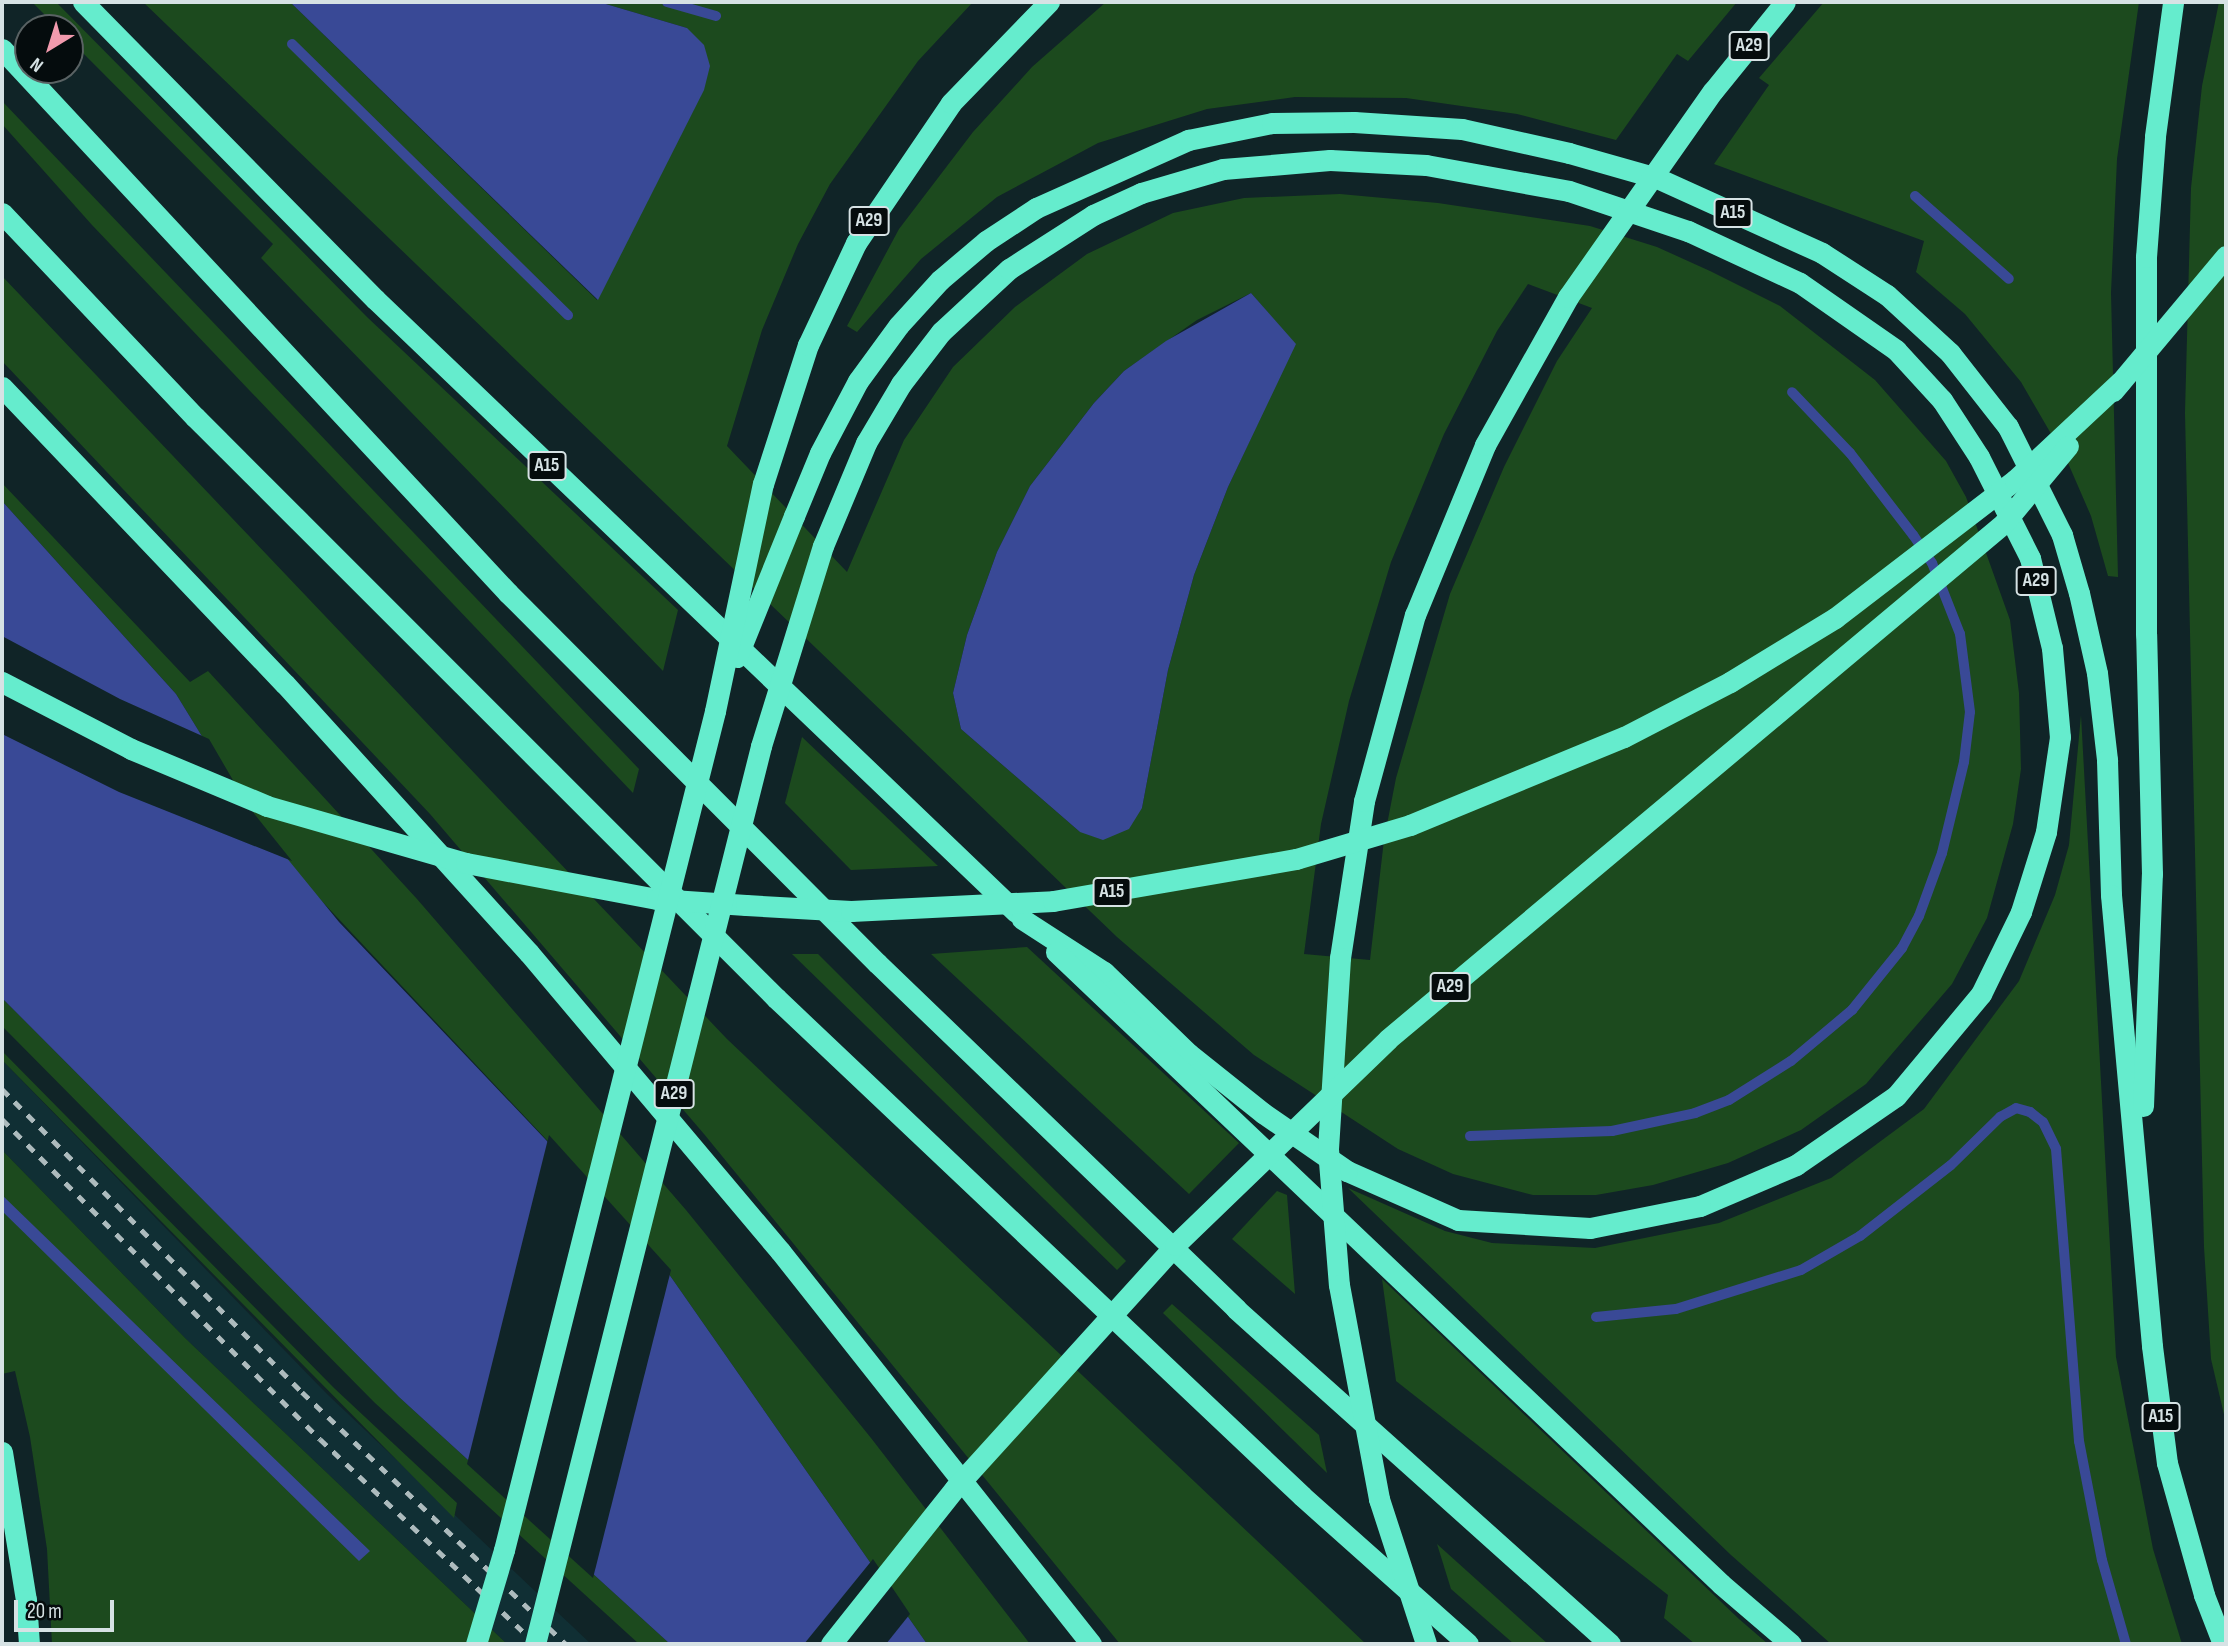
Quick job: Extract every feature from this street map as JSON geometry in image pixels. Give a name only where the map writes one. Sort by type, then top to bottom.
[{"type":"highway","name":"A15","points":[[83,2],[385,309],[1721,1584],[1791,1644]]},
{"type":"highway","name":"A29","points":[[476,1644],[504,1550],[715,711],[764,484],[808,345],[862,232],[951,103],[1049,2]]},
{"type":"highway","name":"A29","points":[[1426,1644],[1379,1499],[1352,1370],[1339,1285],[1328,1149],[1340,958],[1364,801],[1415,615],[1485,444],[1568,298],[1713,91],[1785,2]]},
{"type":"highway","name":"A15","points":[[2140,1181],[2152,874],[2146,634],[2146,257],[2155,136],[2173,2]]},
{"type":"highway","points":[[2,49],[498,583],[867,954],[1236,1309],[1609,1644]]},
{"type":"highway","name":"A15","points":[[715,711],[820,453],[858,381],[899,325],[940,280],[986,241],[1036,208],[1188,140],[1272,123],[1354,122],[1462,129],[1657,178],[1822,253],[1887,295],[1950,353],[2008,427],[2062,535],[2097,673],[2108,760],[2111,895],[2140,1181],[2152,1346],[2167,1463],[2204,1595],[2223,1644]]},
{"type":"highway","name":"A29","points":[[535,1644],[761,746],[823,546],[866,443],[901,384],[942,332],[1009,269],[1093,215],[1142,193],[1223,169],[1318,160],[1426,165],[1569,191],[1688,231],[1800,283],[1896,350],[1942,400],[1979,457],[2030,558],[2052,648],[2060,737],[2046,832],[2021,912],[1981,994],[1896,1096],[1797,1165],[1700,1206],[1590,1228],[1458,1220],[1347,1171],[1284,1128],[1189,1054],[1104,972],[1022,919]]},
{"type":"highway","points":[[2,213],[204,427],[776,998],[1302,1496],[1468,1644]]},
{"type":"highway","name":"A29","points":[[831,1644],[955,1488],[1175,1245],[1388,1039],[2004,523],[2226,256]]},
{"type":"highway","name":"A15","points":[[2,681],[131,749],[267,806],[384,843],[558,882],[657,899],[851,911],[1066,899],[1296,859],[1410,825],[1624,737],[1730,682],[1835,618],[2015,480],[2120,382]]},
{"type":"highway","points":[[2,387],[285,684],[528,953],[780,1251],[1091,1644]]},
{"type":"highway","points":[[2,1452],[26,1600],[29,1644]]},
{"type":"shaded area","points":[[2,1060],[327,1394],[591,1644],[507,1644],[185,1338],[2,1150]]},
{"type":"green space","points":[[32,2],[56,2],[68,14],[44,14]]},
{"type":"green space","points":[[143,2],[290,2],[597,300],[687,28],[599,2],[973,2],[918,61],[830,184],[798,244],[762,330],[727,446],[847,572],[904,440],[953,367],[1015,307],[1087,254],[1173,213],[1244,198],[1340,194],[1438,203],[1590,226],[1657,247],[1780,306],[1875,380],[1946,461],[1966,497],[2010,620],[2019,693],[2021,769],[2013,824],[1987,918],[1952,984],[1866,1084],[1801,1130],[1728,1163],[1653,1185],[1596,1195],[1533,1195],[1453,1174],[1398,1149],[1254,1055],[1117,937]],"holes":[[[1528,284],[1592,308],[1557,361],[1504,467],[1450,594],[1396,778],[1384,840],[1370,960],[1304,954],[1321,824],[1349,701],[1391,562],[1444,434],[1497,331]],[[1251,293],[1295,344],[1228,487],[1194,575],[1168,670],[1142,808],[1080,832],[961,729],[953,693],[967,635],[997,552],[1030,486],[1094,403],[1124,371],[1197,320]]]},
{"type":"green space","points":[[1106,2],[1737,2],[1688,61],[1677,54],[1616,140],[1517,114],[1406,98],[1295,97],[1207,109],[1098,143],[997,197],[921,259],[857,332],[847,326],[899,229],[973,132],[1032,67]]},
{"type":"green space","points":[[1824,2],[2139,2],[2117,159],[2111,293],[2118,577],[2108,576],[2091,516],[2068,463],[2021,382],[1965,314],[1916,272],[1924,241],[1714,164],[1769,85],[1759,78]]},
{"type":"green space","points":[[2219,2],[2226,2],[2226,1423],[2211,1359],[2204,1247],[2185,413],[2191,188],[2202,86]]},
{"type":"green space","points":[[84,30],[367,317],[678,610],[663,671],[261,258],[273,244],[84,54]]},
{"type":"green space","points":[[2,101],[639,769],[633,793],[92,225],[2,124]]},
{"type":"green space","points":[[2,276],[727,1039],[1366,1644],[1120,1644],[704,1134],[430,814],[2,361]]},
{"type":"green space","points":[[2,483],[190,682],[208,671],[417,899],[686,1210],[871,1438],[1030,1644],[927,1644],[657,1257],[302,880],[246,808],[176,694],[2,501]]},
{"type":"green space","points":[[2081,715],[2116,1357],[2153,1549],[2182,1644],[1831,1644],[1731,1555],[1348,1188],[1445,1231],[1492,1243],[1595,1248],[1719,1223],[1831,1178],[1924,1109],[2019,981],[2055,895],[2069,845]]},
{"type":"green space","points":[[802,737],[938,866],[851,870],[785,803]]},
{"type":"green space","points":[[1027,947],[1239,1143],[1189,1194],[931,954]]},
{"type":"green space","points":[[792,954],[818,954],[1126,1261],[1117,1270]]},
{"type":"green space","points":[[2,998],[399,1397],[670,1644],[639,1644],[375,1403],[2,1026]]},
{"type":"green space","points":[[2,1051],[334,1388],[457,1503],[454,1518],[2,1060]]},
{"type":"green space","points":[[2,1150],[185,1338],[507,1644],[52,1644],[47,1549],[30,1437],[15,1371],[2,1374]]},
{"type":"green space","points":[[1277,1191],[1287,1195],[1295,1294],[1232,1239]]},
{"type":"green space","points":[[1382,1279],[1768,1644],[1695,1644],[1664,1618],[1668,1595],[1396,1381]]},
{"type":"green space","points":[[1172,1304],[1319,1435],[1327,1473],[1163,1313]]},
{"type":"green space","points":[[1437,1544],[1548,1644],[1514,1644],[1451,1589]]},
{"type":"water","points":[[290,2],[599,2],[687,28],[704,45],[710,66],[704,90],[598,300]]},
{"type":"water","points":[[1251,293],[1296,344],[1228,487],[1194,575],[1168,670],[1142,808],[1129,829],[1103,840],[1080,832],[961,729],[953,693],[967,635],[997,552],[1030,486],[1094,403],[1124,371],[1166,341]]},
{"type":"water","points":[[2,501],[176,694],[246,808],[339,922],[657,1257],[927,1644],[670,1644],[399,1397],[2,998]]},
{"type":"water","points":[[2,1195],[370,1551],[359,1561],[2,1211]]},
{"type":"pier","points":[[2,636],[120,699],[209,739],[248,806],[292,861],[119,792],[2,734]]},
{"type":"pier","points":[[549,1135],[671,1270],[593,1578],[467,1464]]},
{"type":"pier","points":[[873,1559],[910,1614],[886,1644],[804,1644]]},
{"type":"waterway","points":[[667,2],[716,16]]},
{"type":"waterway","points":[[292,44],[568,315]]},
{"type":"waterway","points":[[1915,196],[2009,279]]},
{"type":"waterway","points":[[1470,1136],[1612,1131],[1695,1113],[1729,1100],[1791,1061],[1852,1010],[1902,948],[1919,916],[1942,853],[1964,762],[1970,712],[1960,634],[1932,563],[1913,535],[1850,453],[1792,392]]},
{"type":"waterway","points":[[1596,1317],[1676,1309],[1801,1270],[1860,1236],[1951,1165],[2000,1117],[2016,1108],[2030,1112],[2043,1122],[2056,1149],[2079,1441],[2102,1560],[2126,1644]]},
{"type":"railway","points":[[2,1089],[302,1392],[566,1644]]},
{"type":"railway","points":[[2,1119],[320,1439],[536,1644]]}]
